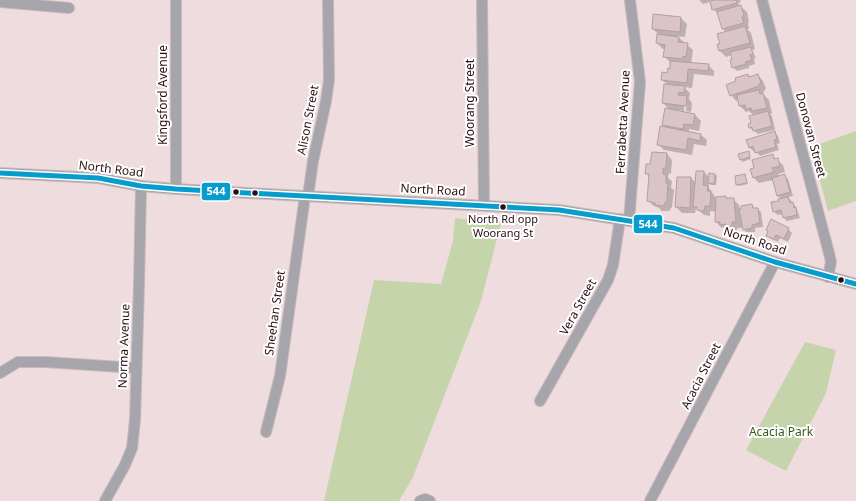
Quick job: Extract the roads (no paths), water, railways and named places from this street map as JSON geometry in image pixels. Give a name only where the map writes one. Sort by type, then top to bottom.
[{"type":"street","name":"Kingsford Avenue","points":[[176,0],[176,189]]},
{"type":"street","name":"Alison Street","points":[[306,196],[329,80],[328,0]]},
{"type":"street","name":"Woorang Street","points":[[482,0],[484,205]]},
{"type":"street","name":"Ferrabetta Avenue","points":[[625,220],[640,82],[630,0]]},
{"type":"street","name":"Donovan Street","points":[[762,0],[829,253],[831,262],[828,277]]},
{"type":"street","points":[[0,2],[69,8]]},
{"type":"street","name":"North Road","points":[[0,173],[98,178],[140,186],[176,189],[559,210],[674,228],[775,262],[856,284]]},
{"type":"street","name":"Norma Avenue","points":[[105,501],[132,448],[135,420],[140,186]]},
{"type":"street","name":"Sheehan Street","points":[[266,432],[280,376],[306,196]]},
{"type":"street","name":"Vera Street","points":[[540,401],[608,280],[625,220]]},
{"type":"street","name":"Acacia Street","points":[[650,501],[775,262]]},
{"type":"street","points":[[0,372],[18,362],[45,362],[136,368]]},
{"type":"street","points":[[420,501],[425,499],[430,501]]},
{"type":"place","name":"North Rd opp Woorang St","points":[[503,207]]},
{"type":"park label","name":"Acacia Park","points":[[781,432]]}]
